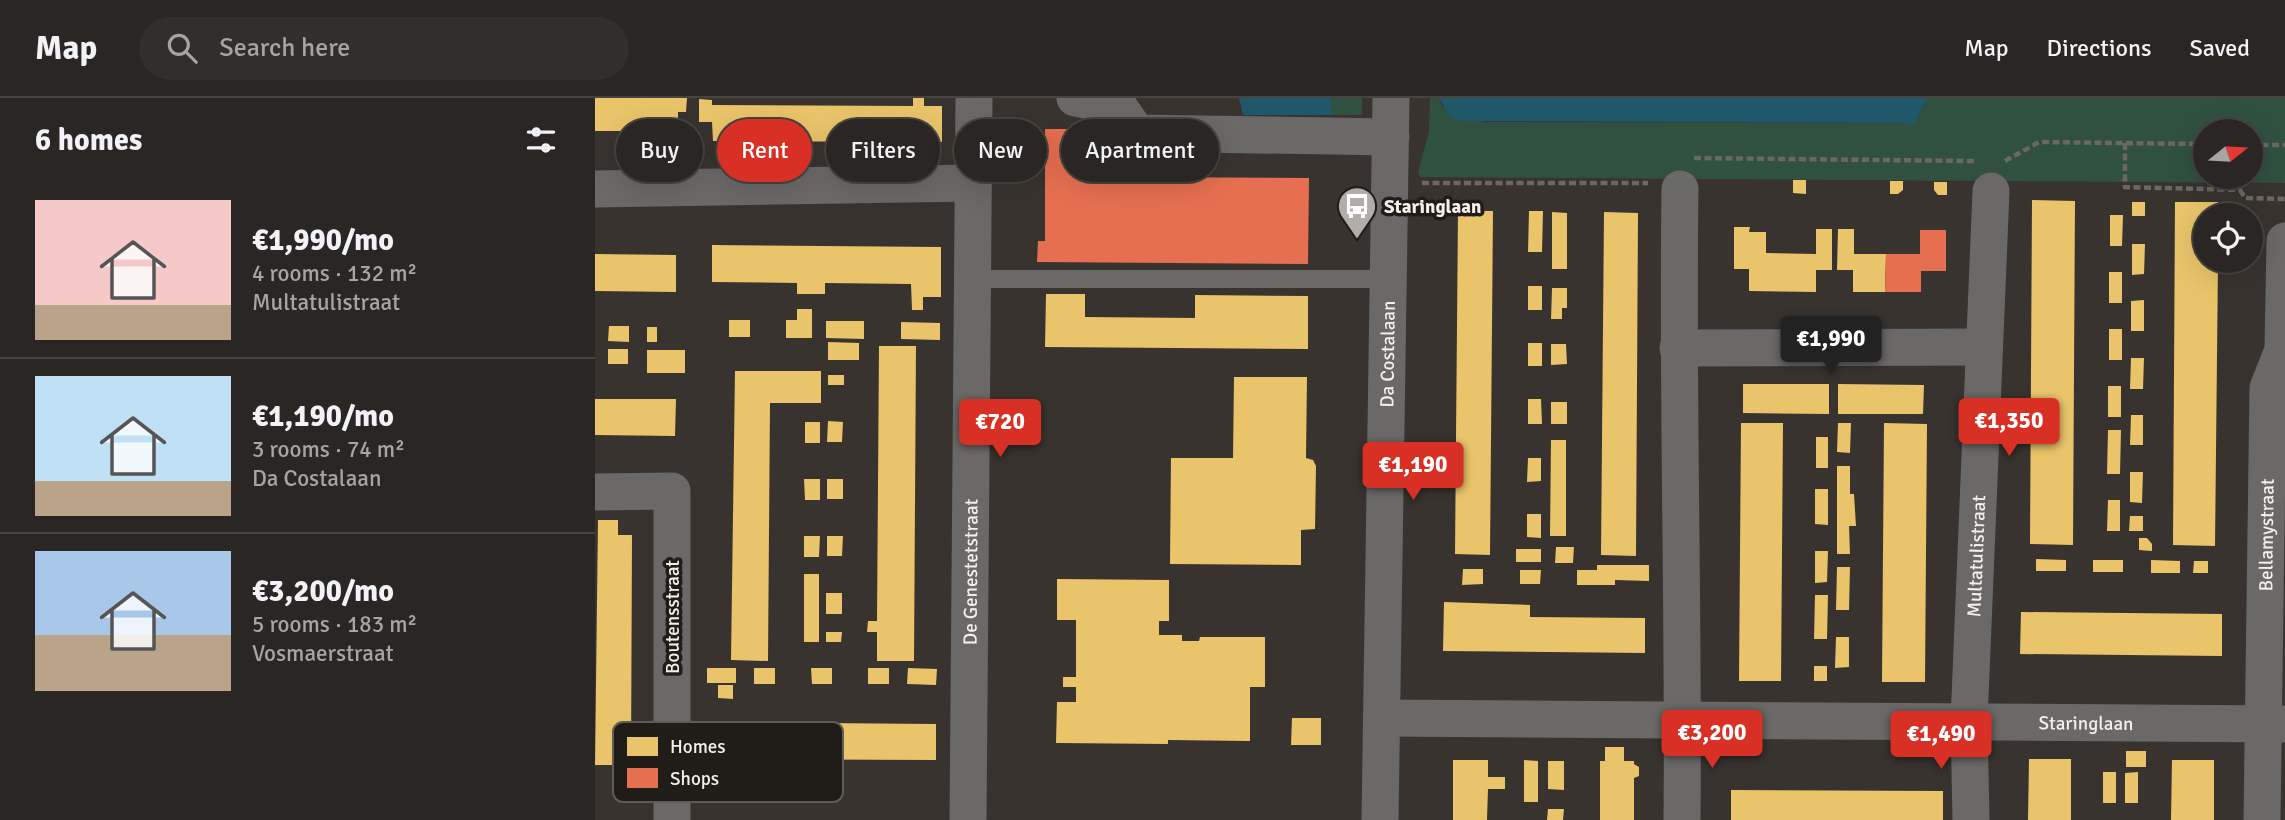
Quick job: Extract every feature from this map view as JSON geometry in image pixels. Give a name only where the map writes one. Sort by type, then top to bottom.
[{"type":"street","name":"De Genestetstraat","points":[[968,820],[974,98]]},
{"type":"street","points":[[1075,98],[1119,107],[1137,133],[1391,137]]},
{"type":"street","name":"Da Costalaan","points":[[1380,820],[1391,98]]},
{"type":"street","name":"Multatulistraat","points":[[1971,820],[1969,722],[1989,171]]},
{"type":"street","points":[[1674,179],[1683,719],[1682,820]]},
{"type":"street","points":[[595,188],[973,184]]},
{"type":"street","name":"Bellamystraat","points":[[2262,820],[2274,724],[2268,388],[2284,349],[2285,241]]},
{"type":"street","points":[[1678,348],[1984,347]]},
{"type":"street","name":"Boutensstraat","points":[[595,492],[672,491],[672,722]]},
{"type":"street","name":"Staringlaan","points":[[1382,718],[2274,724]]},
{"type":"street","name":"Boutensstraat","points":[[672,802],[672,820]]},
{"type":"lane","points":[[973,279],[1388,279]]},
{"type":"path","points":[[1389,183],[1674,179],[1695,157],[1989,171],[2039,142],[2193,144]]},
{"type":"path","points":[[2125,143],[2125,187],[2240,190],[2245,198],[2285,199]]},
{"type":"path","points":[[2263,145],[2285,145]]},
{"type":"green space","points":[[1331,98],[1362,98],[1362,115],[1332,115]]},
{"type":"green space","points":[[1430,98],[1439,98],[1442,106],[1485,122],[1915,123],[1927,98],[2285,98],[2285,183],[2263,183],[2263,119],[2193,119],[2193,182],[1420,177],[1418,172],[1429,132]]},
{"type":"water","points":[[1239,98],[1331,98],[1332,115],[1243,115]]},
{"type":"water","points":[[1439,98],[1927,98],[1915,123],[1460,121],[1450,117]]},
{"type":"building: Homes","points":[[595,98],[687,98],[686,112],[678,112],[678,119],[616,119],[616,131],[595,131]]},
{"type":"building: Homes","points":[[913,98],[924,98],[924,106],[942,106],[942,142],[940,119],[826,119],[826,141],[812,141],[812,119],[717,119],[717,141],[713,141],[712,122],[699,119],[699,99],[712,100],[712,105],[913,106]]},
{"type":"building: Homes","points":[[1793,180],[1806,180],[1806,194],[1793,193]]},
{"type":"building: Homes","points":[[1890,181],[1903,181],[1903,190],[1898,194],[1890,194]]},
{"type":"building: Homes","points":[[1934,182],[1947,182],[1947,195],[1938,195],[1934,190]]},
{"type":"building: Homes","points":[[2032,200],[2075,201],[2073,545],[2030,544]]},
{"type":"building: Homes","points":[[2132,202],[2145,202],[2145,216],[2132,216]]},
{"type":"building: Homes","points":[[2175,202],[2218,202],[2193,203],[2193,273],[2218,273],[2215,546],[2173,545]]},
{"type":"building: Homes","points":[[1458,211],[1493,211],[1490,555],[1455,554]]},
{"type":"building: Homes","points":[[1529,211],[1543,211],[1542,252],[1528,252]]},
{"type":"building: Homes","points":[[1552,212],[1567,213],[1567,269],[1552,269]]},
{"type":"building: Homes","points":[[1604,212],[1638,213],[1636,556],[1601,555]]},
{"type":"building: Homes","points":[[2110,215],[2123,215],[2122,246],[2110,246]]},
{"type":"building: Homes","points":[[1734,227],[1750,227],[1749,232],[1766,232],[1766,253],[1816,254],[1816,229],[1832,229],[1832,270],[1816,270],[1816,292],[1749,291],[1749,269],[1734,269]]},
{"type":"building: Homes","points":[[1838,229],[1854,229],[1854,254],[1886,254],[1885,292],[1853,292],[1853,270],[1837,270]]},
{"type":"building: Homes","points":[[2132,244],[2145,244],[2144,274],[2132,275]]},
{"type":"building: Homes","points":[[712,245],[941,247],[941,297],[923,297],[923,310],[912,310],[911,284],[825,283],[825,294],[797,294],[797,283],[712,282]]},
{"type":"building: Homes","points":[[595,254],[676,255],[676,292],[595,291]]},
{"type":"building: Homes","points":[[2109,272],[2122,272],[2122,303],[2109,303]]},
{"type":"building: Homes","points":[[1528,286],[1542,286],[1542,310],[1528,310]]},
{"type":"building: Homes","points":[[1552,288],[1567,288],[1567,308],[1562,308],[1562,319],[1551,319]]},
{"type":"building: Homes","points":[[1046,294],[1085,294],[1085,317],[1195,318],[1195,295],[1308,296],[1308,349],[1045,347]]},
{"type":"building: Homes","points":[[2144,300],[2144,331],[2131,331],[2131,301]]},
{"type":"building: Homes","points":[[797,309],[812,309],[812,338],[786,338],[786,320],[797,320]]},
{"type":"building: Homes","points":[[729,320],[750,320],[750,337],[729,337]]},
{"type":"building: Homes","points":[[826,321],[864,321],[864,339],[826,338]]},
{"type":"building: Homes","points":[[901,322],[940,323],[940,340],[901,339]]},
{"type":"building: Homes","points":[[609,326],[629,326],[629,342],[608,341]]},
{"type":"building: Homes","points":[[647,327],[657,327],[657,342],[647,342]]},
{"type":"building: Homes","points":[[2109,329],[2122,329],[2122,360],[2109,360]]},
{"type":"building: Homes","points":[[828,342],[859,343],[859,360],[828,360]]},
{"type":"building: Homes","points":[[1528,343],[1542,343],[1542,366],[1528,366]]},
{"type":"building: Homes","points":[[1551,344],[1566,344],[1567,364],[1551,365]]},
{"type":"building: Homes","points":[[879,346],[916,346],[914,661],[877,661],[877,632],[867,632],[868,621],[877,621]]},
{"type":"building: Homes","points":[[608,349],[628,349],[628,364],[608,364]]},
{"type":"building: Homes","points":[[647,350],[685,350],[685,373],[647,373]]},
{"type":"building: Homes","points":[[2131,358],[2144,358],[2143,389],[2130,389]]},
{"type":"building: Homes","points":[[735,371],[821,371],[821,403],[770,403],[768,661],[731,660]]},
{"type":"building: Homes","points":[[828,375],[844,375],[844,385],[828,385]]},
{"type":"building: Homes","points":[[1234,377],[1307,377],[1306,458],[1313,460],[1316,466],[1315,529],[1301,530],[1301,565],[1170,564],[1171,458],[1233,458]]},
{"type":"building: Homes","points":[[1743,384],[1829,384],[1829,414],[1743,413]]},
{"type":"building: Homes","points":[[1838,384],[1924,385],[1923,414],[1838,414]]},
{"type":"building: Homes","points":[[2108,386],[2121,386],[2121,417],[2108,417]]},
{"type":"building: Homes","points":[[595,399],[676,399],[675,436],[595,435]]},
{"type":"building: Homes","points":[[1528,399],[1541,399],[1542,424],[1528,424]]},
{"type":"building: Homes","points":[[1551,402],[1567,402],[1567,424],[1551,424]]},
{"type":"building: Homes","points":[[2131,415],[2143,415],[2143,445],[2130,445]]},
{"type":"building: Homes","points":[[828,421],[843,422],[842,442],[827,442]]},
{"type":"building: Homes","points":[[805,422],[820,422],[820,443],[805,443]]},
{"type":"building: Homes","points":[[1741,423],[1783,423],[1781,681],[1739,681]]},
{"type":"building: Homes","points":[[1838,423],[1851,423],[1850,453],[1837,452]]},
{"type":"building: Homes","points":[[1884,423],[1927,424],[1925,682],[1882,682]]},
{"type":"building: Homes","points":[[2108,430],[2121,430],[2120,474],[2107,474]]},
{"type":"building: Homes","points":[[1816,437],[1828,437],[1828,468],[1816,468]]},
{"type":"building: Homes","points":[[1551,440],[1566,440],[1566,536],[1550,536]]},
{"type":"building: Homes","points":[[1528,458],[1541,458],[1541,481],[1527,482]]},
{"type":"building: Homes","points":[[1837,466],[1850,466],[1850,494],[1854,494],[1856,526],[1849,526],[1850,554],[1837,554]]},
{"type":"building: Homes","points":[[2130,472],[2143,472],[2142,503],[2130,502]]},
{"type":"building: Homes","points":[[804,479],[820,479],[820,500],[805,500]]},
{"type":"building: Homes","points":[[827,479],[843,479],[843,499],[827,499]]},
{"type":"building: Homes","points":[[1815,489],[1828,489],[1828,525],[1815,524]]},
{"type":"building: Homes","points":[[2108,500],[2120,500],[2120,531],[2107,531]]},
{"type":"building: Homes","points":[[1527,514],[1541,514],[1541,538],[1527,537]]},
{"type":"building: Homes","points":[[2130,516],[2143,516],[2143,531],[2129,531]]},
{"type":"building: Homes","points":[[598,520],[618,520],[618,535],[632,535],[631,722],[613,722],[613,765],[595,765]]},
{"type":"building: Homes","points":[[804,536],[820,536],[819,557],[804,557]]},
{"type":"building: Homes","points":[[827,536],[843,536],[842,556],[827,556]]},
{"type":"building: Homes","points":[[2139,538],[2147,538],[2152,544],[2152,551],[2139,550]]},
{"type":"building: Homes","points":[[1556,547],[1574,547],[1573,563],[1555,563]]},
{"type":"building: Homes","points":[[1516,549],[1541,549],[1541,562],[1516,562]]},
{"type":"building: Homes","points":[[1815,551],[1828,551],[1827,582],[1815,583]]},
{"type":"building: Homes","points":[[2036,559],[2066,560],[2066,571],[2036,571]]},
{"type":"building: Homes","points":[[2093,560],[2123,560],[2123,572],[2093,572]]},
{"type":"building: Homes","points":[[2151,560],[2180,561],[2180,573],[2151,573]]},
{"type":"building: Homes","points":[[2194,561],[2208,561],[2208,573],[2193,573]]},
{"type":"building: Homes","points":[[1597,565],[1649,565],[1649,581],[1615,580],[1615,585],[1577,585],[1577,570],[1597,570]]},
{"type":"building: Homes","points":[[1837,567],[1850,567],[1849,610],[1836,610]]},
{"type":"building: Homes","points":[[1463,569],[1483,569],[1483,584],[1462,585]]},
{"type":"building: Homes","points":[[1520,570],[1541,570],[1540,584],[1520,584]]},
{"type":"building: Homes","points":[[804,574],[819,574],[819,642],[804,642]]},
{"type":"building: Homes","points":[[1057,579],[1169,580],[1169,621],[1159,621],[1159,635],[1182,635],[1182,641],[1199,641],[1200,637],[1265,637],[1265,687],[1250,687],[1250,741],[1168,740],[1168,744],[1056,743],[1057,702],[1076,702],[1076,687],[1063,687],[1063,677],[1076,677],[1076,620],[1057,620]]},
{"type":"building: Homes","points":[[826,593],[842,593],[842,614],[826,614]]},
{"type":"building: Homes","points":[[1815,595],[1828,595],[1827,639],[1814,639]]},
{"type":"building: Homes","points":[[1444,602],[1530,605],[1530,617],[1645,618],[1645,653],[1443,651]]},
{"type":"building: Homes","points":[[2021,612],[2222,614],[2222,656],[2020,654]]},
{"type":"building: Homes","points":[[826,632],[842,632],[841,642],[826,642]]},
{"type":"building: Homes","points":[[1836,637],[1849,637],[1849,667],[1835,668]]},
{"type":"building: Homes","points":[[1814,666],[1827,666],[1827,681],[1814,681]]},
{"type":"building: Homes","points":[[707,668],[736,668],[736,683],[707,683]]},
{"type":"building: Homes","points":[[754,668],[775,668],[775,684],[754,684]]},
{"type":"building: Homes","points":[[811,668],[832,668],[832,684],[812,684]]},
{"type":"building: Homes","points":[[868,668],[889,668],[889,684],[868,684]]},
{"type":"building: Homes","points":[[908,668],[937,669],[936,685],[907,684]]},
{"type":"building: Homes","points":[[718,685],[733,685],[733,699],[718,698]]},
{"type":"building: Homes","points":[[1292,718],[1321,718],[1321,745],[1291,745]]},
{"type":"building: Homes","points":[[843,723],[936,724],[936,760],[843,760]]},
{"type":"building: Homes","points":[[1605,747],[1624,747],[1624,761],[1634,761],[1639,767],[1639,776],[1634,778],[1634,820],[1600,820],[1600,761],[1605,761]]},
{"type":"building: Homes","points":[[2126,751],[2146,751],[2146,767],[2126,767]]},
{"type":"building: Homes","points":[[2029,759],[2071,759],[2071,820],[2028,820]]},
{"type":"building: Homes","points":[[1453,760],[1488,760],[1488,777],[1505,777],[1505,789],[1488,789],[1487,820],[1453,820]]},
{"type":"building: Homes","points":[[1524,760],[1538,761],[1538,802],[1524,802]]},
{"type":"building: Homes","points":[[2172,760],[2214,760],[2214,820],[2171,820]]},
{"type":"building: Homes","points":[[1548,761],[1564,761],[1564,790],[1548,789]]},
{"type":"building: Homes","points":[[2103,772],[2116,772],[2116,803],[2103,803]]},
{"type":"building: Homes","points":[[2138,772],[2138,803],[2125,803],[2125,773]]},
{"type":"building: Homes","points":[[1731,790],[1943,791],[1943,820],[1731,820]]},
{"type":"building: Homes","points":[[1548,809],[1564,809],[1563,820],[1547,820]]},
{"type":"building: Shops","points":[[1047,129],[1061,129],[1061,182],[1219,182],[1219,178],[1309,178],[1308,264],[1037,262],[1038,241],[1045,241]]},
{"type":"building: Shops","points":[[1920,230],[1946,230],[1946,271],[1921,271],[1921,292],[1885,292],[1886,254],[1920,254]]},
{"type":"place","name":"Staringlaan","points":[[1357,240]]}]
